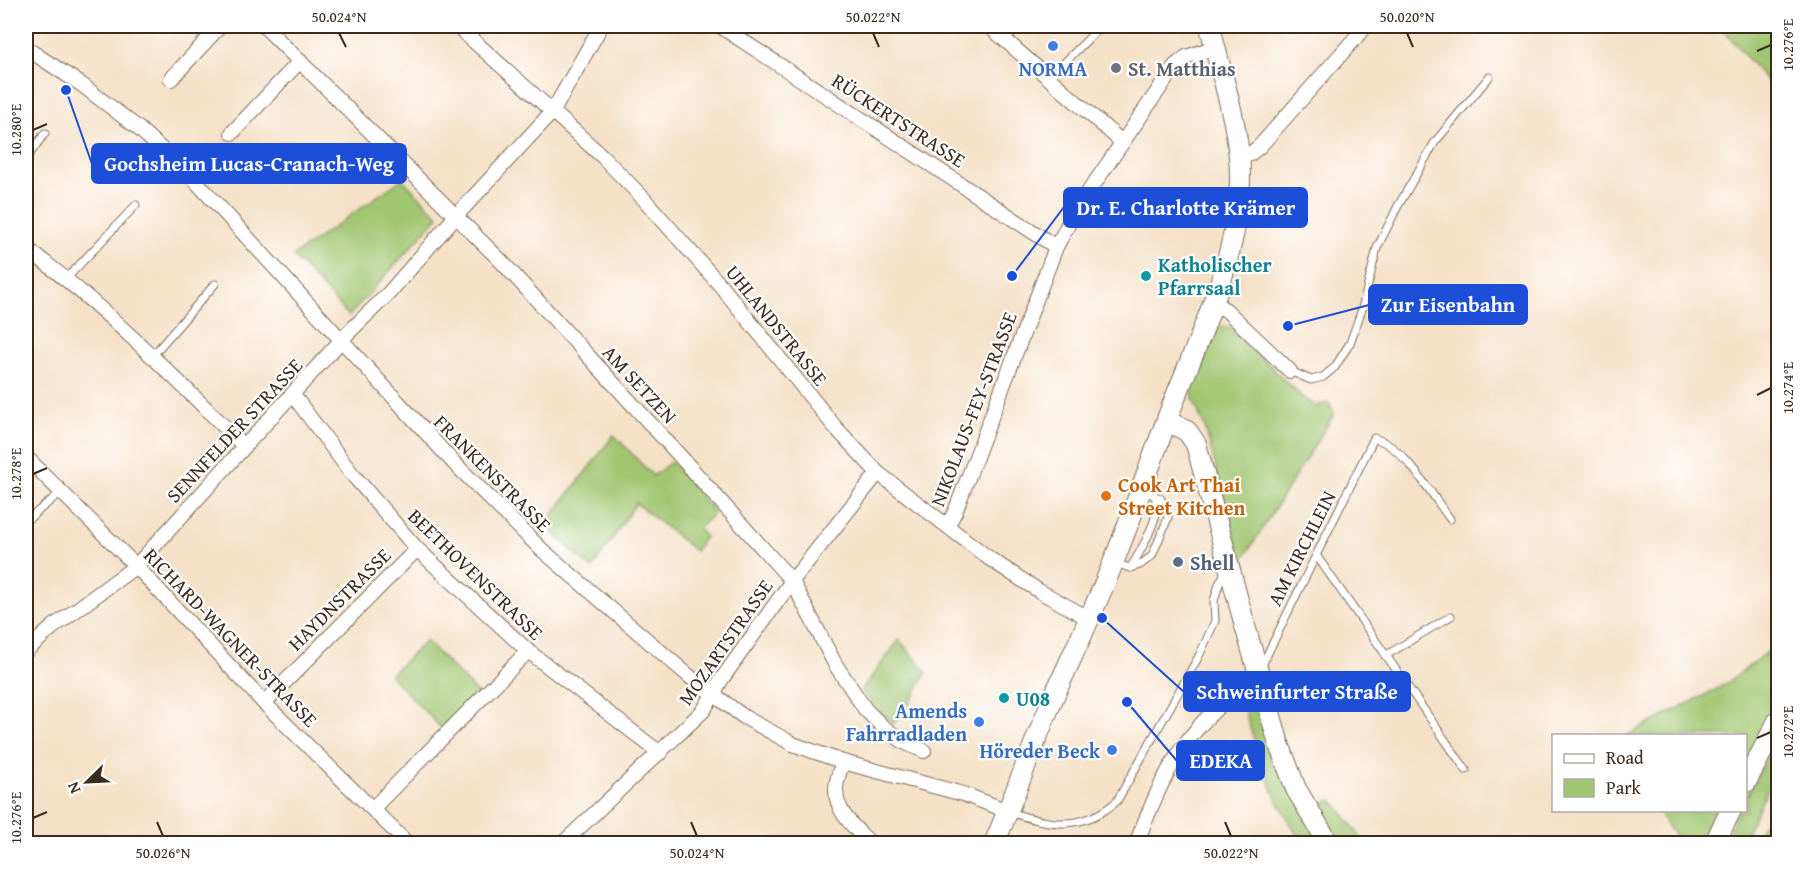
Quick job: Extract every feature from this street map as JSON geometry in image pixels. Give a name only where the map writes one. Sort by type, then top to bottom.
[{"type":"street","points":[[171,79],[220,26]]},
{"type":"street","name":"AM SETZEN","points":[[264,26],[502,262],[792,581],[835,664],[865,709],[883,727],[904,742],[924,751]]},
{"type":"street","name":"UHLANDSTRASSE","points":[[457,26],[553,111],[643,198],[721,286],[834,427],[878,473],[990,559],[1039,591],[1090,619]]},
{"type":"street","name":"SENNFELDER STRASSE","points":[[26,651],[53,627],[136,566],[244,446],[388,294],[455,217],[553,111],[601,26]]},
{"type":"street","name":"RÜCKERTSTRASSE","points":[[720,26],[1056,247]]},
{"type":"street","points":[[989,26],[1122,142]]},
{"type":"street","points":[[994,843],[1055,694],[1090,619],[1121,565],[1148,492],[1167,421],[1212,303],[1231,243],[1238,209],[1239,157],[1231,112],[1210,26]]},
{"type":"street","points":[[1239,157],[1250,154],[1260,146],[1366,26]]},
{"type":"street","name":"NIKOLAUS-FEY-STRASSE","points":[[947,526],[955,512],[1056,247],[1076,210],[1175,66],[1186,57],[1215,47]]},
{"type":"street","name":"FRANKENSTRASSE","points":[[26,48],[109,105],[191,176],[454,463],[525,534],[629,627],[712,695],[775,735],[802,747],[843,762],[963,794],[1008,811]]},
{"type":"street","points":[[232,133],[300,61]]},
{"type":"street","points":[[26,248],[66,279],[153,355],[244,446]]},
{"type":"street","points":[[1212,303],[1226,310],[1290,371]]},
{"type":"street","name":"BEETHOVENSTRASSE","points":[[293,394],[352,474],[417,549],[528,651],[660,753]]},
{"type":"street","points":[[1167,421],[1187,431],[1196,444],[1258,672],[1288,770],[1305,806],[1329,843]]},
{"type":"street","name":"RICHARD-WAGNER-STRASSE","points":[[26,457],[136,566],[264,703],[408,843]]},
{"type":"street","name":"MOZARTSTRASSE","points":[[562,843],[704,710],[712,695],[792,581],[878,473]]},
{"type":"street","name":"HAYDNSTRASSE","points":[[264,703],[417,549]]},
{"type":"street","points":[[373,808],[528,651]]},
{"type":"street","points":[[1136,843],[1153,802],[1176,757],[1197,729],[1258,672]]},
{"type":"street","points":[[1747,780],[1779,721]]},
{"type":"street","points":[[843,762],[835,788],[838,805],[850,822],[871,843]]},
{"type":"street","points":[[1714,843],[1730,812]]},
{"type":"lane","points":[[1049,78],[1101,26]]},
{"type":"lane","points":[[1290,371],[1311,380],[1323,377],[1335,367],[1350,343],[1362,309],[1377,248],[1398,206],[1435,142],[1489,77]]},
{"type":"lane","points":[[26,159],[45,133]]},
{"type":"lane","points":[[66,279],[136,205]]},
{"type":"lane","points":[[153,355],[215,284]]},
{"type":"lane","name":"AM KIRCHLEIN","points":[[1258,672],[1374,438],[1385,441],[1399,451],[1449,519]]},
{"type":"lane","points":[[1121,565],[1140,565],[1152,556],[1167,518],[1166,507],[1160,498],[1148,492]]},
{"type":"lane","points":[[26,521],[60,493]]},
{"type":"lane","points":[[1316,555],[1466,771]]},
{"type":"lane","points":[[1008,811],[1041,822],[1083,822],[1106,811],[1118,801],[1199,656],[1215,621],[1214,601],[1219,584],[1226,569],[1230,567]]},
{"type":"lane","points":[[1385,656],[1451,616]]},
{"type":"green space","points":[[1720,26],[1778,26],[1778,94]]},
{"type":"green space","points":[[402,179],[439,216],[349,316],[293,256]]},
{"type":"green space","points":[[1218,327],[1231,328],[1304,399],[1315,406],[1329,403],[1334,414],[1242,561],[1205,428],[1193,399],[1192,389]]},
{"type":"green space","points":[[614,435],[653,476],[671,462],[715,512],[698,529],[705,537],[695,551],[636,503],[592,569],[545,525]]},
{"type":"green space","points":[[899,640],[927,672],[905,711],[893,724],[861,691]]},
{"type":"green space","points":[[426,641],[479,695],[443,730],[390,675]]},
{"type":"green space","points":[[1778,644],[1778,720],[1747,778],[1747,734],[1630,734],[1726,684]]},
{"type":"green space","points":[[1258,673],[1305,806],[1333,800],[1365,843],[1302,843],[1275,796],[1258,753],[1238,689]]},
{"type":"green space","points":[[1778,736],[1778,769],[1741,843],[1723,844],[1738,812],[1747,812],[1747,795]]},
{"type":"green space","points":[[1778,793],[1778,815],[1764,843],[1754,843]]},
{"type":"green space","points":[[1658,812],[1729,812],[1713,844],[1680,843]]},
{"type":"place","name":"NORMA","points":[[1053,46]]},
{"type":"place","name":"St. Matthias","points":[[1116,68]]},
{"type":"place","name":"Gochsheim Lucas-Cranach-Weg","points":[[66,90]]},
{"type":"place","name":"Dr. E. Charlotte Krämer","points":[[1012,276]]},
{"type":"place","name":"Katholischer Pfarrsaal","points":[[1146,276]]},
{"type":"place","name":"Zur Eisenbahn","points":[[1288,326]]},
{"type":"place","name":"Cook Art Thai Street Kitchen","points":[[1106,496]]},
{"type":"place","name":"Shell","points":[[1178,562]]},
{"type":"place","name":"Schweinfurter Straße","points":[[1102,618]]},
{"type":"place","name":"U08","points":[[1004,698]]},
{"type":"place","name":"EDEKA","points":[[1127,702]]},
{"type":"place","name":"Amends Fahrradladen","points":[[979,722]]},
{"type":"place","name":"Höreder Beck","points":[[1112,750]]}]
